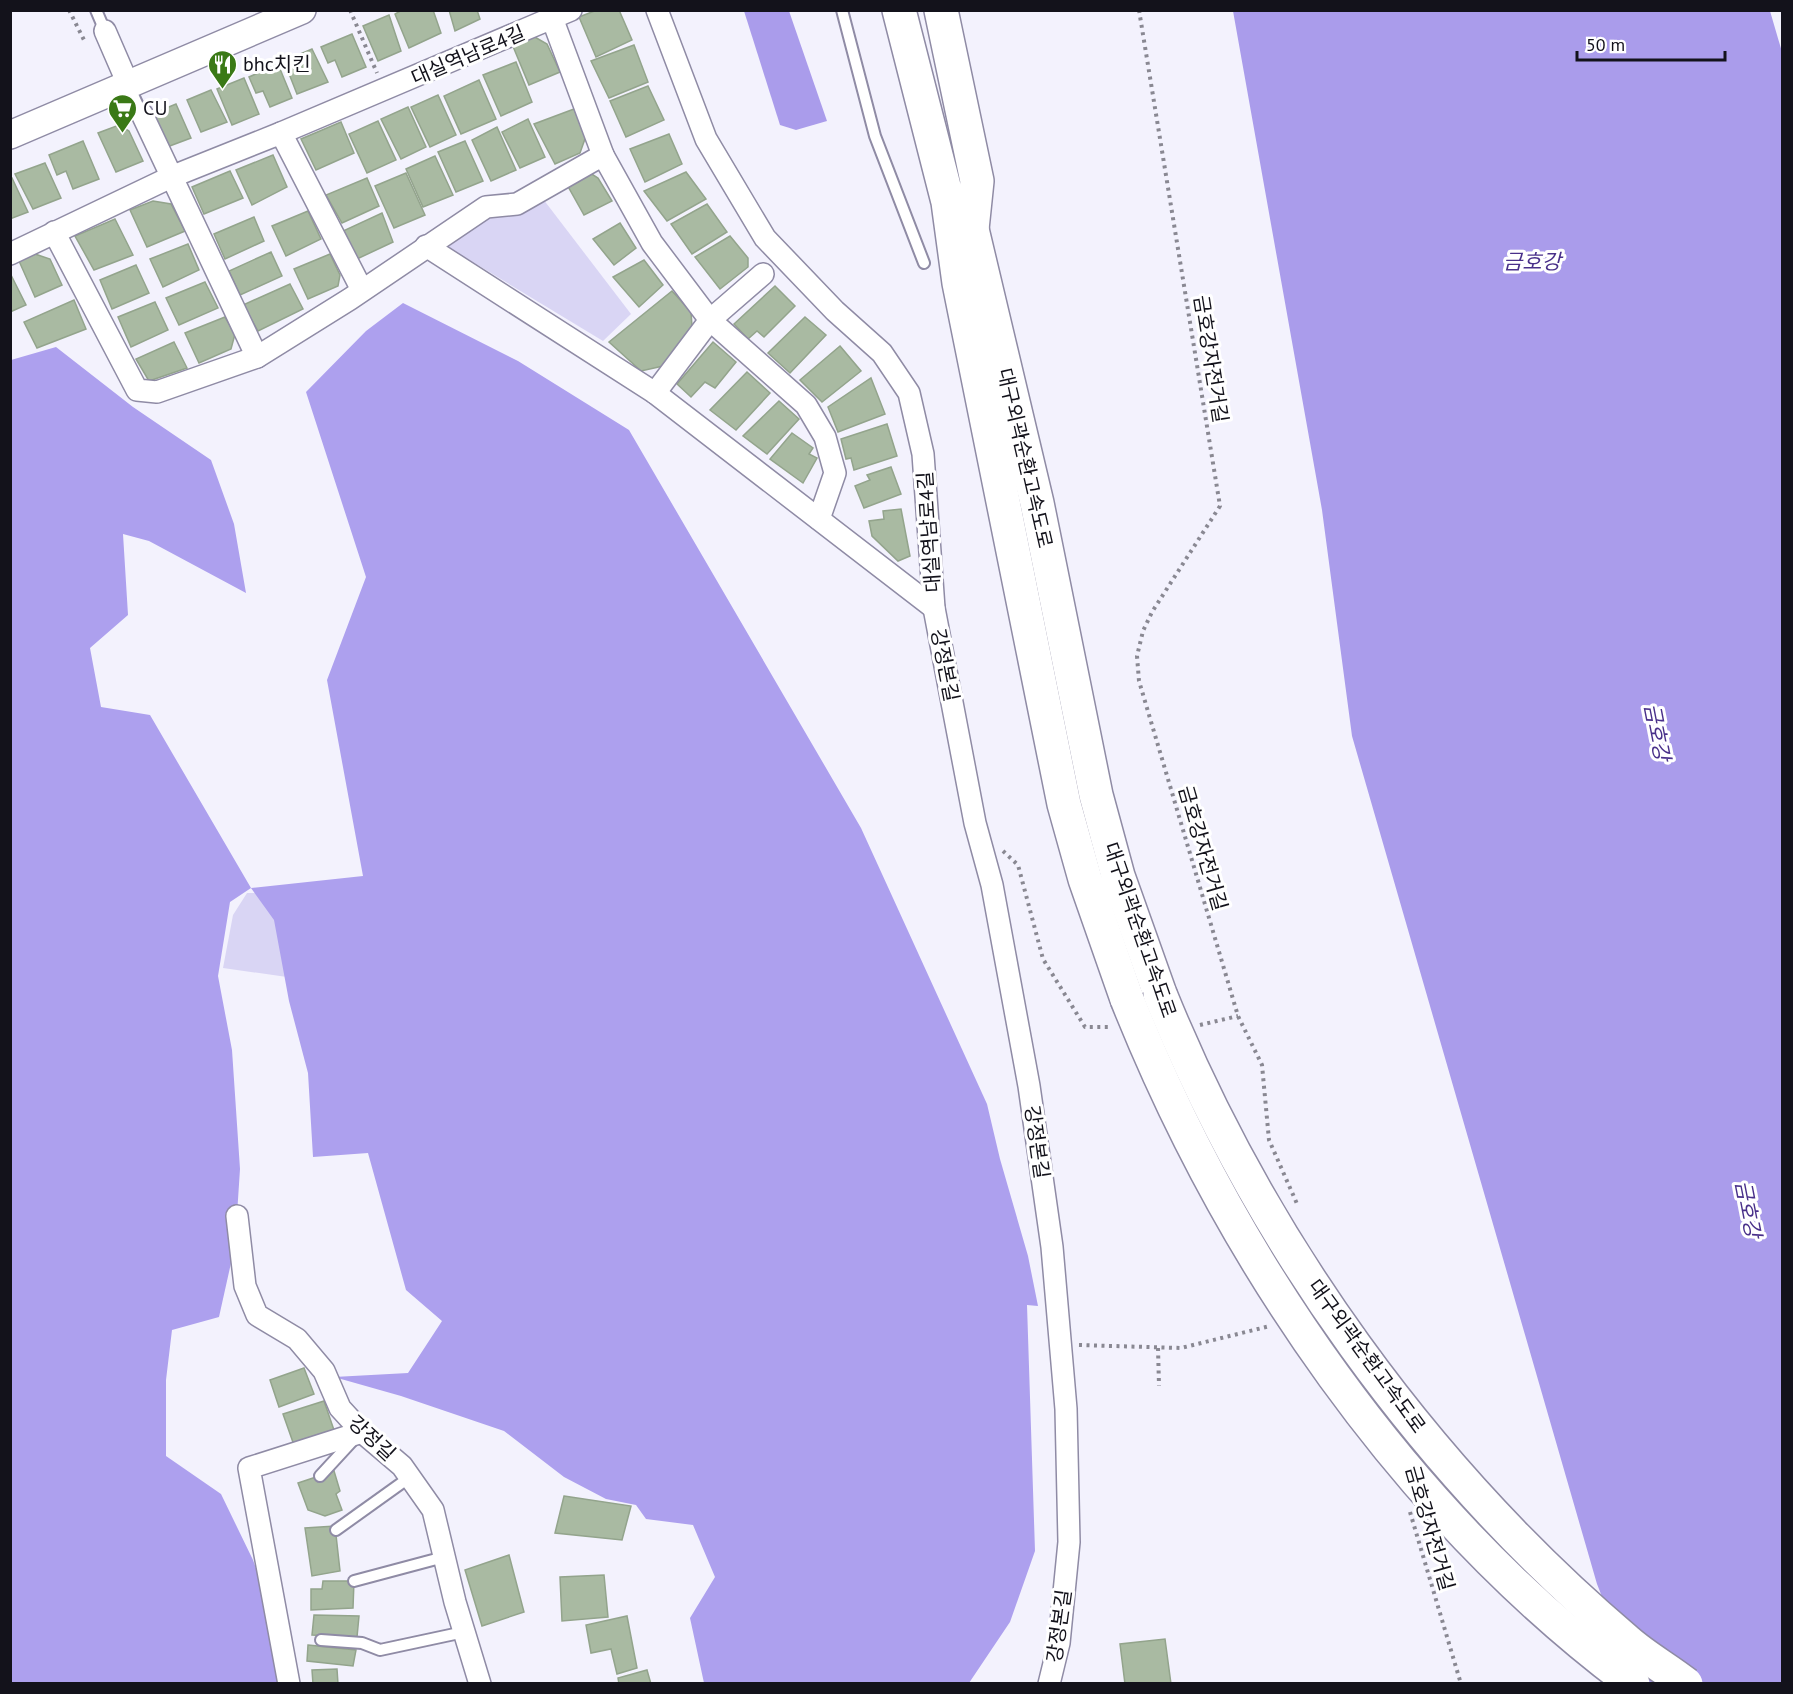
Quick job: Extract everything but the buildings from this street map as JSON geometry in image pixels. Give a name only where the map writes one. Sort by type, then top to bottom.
[{"type":"highway","points":[[882,10],[917,141],[948,202]]},
{"type":"highway","name":"대구외곽순환고속도로","points":[[899,10],[948,202],[1037,502],[1096,795],[1118,876],[1160,994],[1190,1069],[1275,1224],[1380,1377],[1475,1497],[1544,1568],[1629,1643],[1686,1683]]},
{"type":"highway","name":"대구외곽순환고속도로","points":[[918,10],[972,229],[971,283],[1003,504],[1064,804],[1123,1013],[1155,1070],[1189,1142],[1244,1240],[1328,1365],[1400,1460],[1480,1549],[1578,1643],[1633,1683]]},
{"type":"highway","points":[[941,10],[977,181],[972,229]]},
{"type":"street","points":[[10,135],[302,10]]},
{"type":"street","name":"대실역남로4길","points":[[657,10],[706,139],[765,238],[773,265],[835,311],[882,353],[909,393],[923,454],[934,608]]},
{"type":"street","name":"대실역남로4길","points":[[10,254],[171,177],[384,91],[562,14],[603,155],[652,243],[710,320],[806,405],[825,438],[835,473],[819,519],[934,608]]},
{"type":"street","points":[[105,31],[128,84]]},
{"type":"street","points":[[142,114],[257,357]]},
{"type":"street","points":[[281,133],[362,290]]},
{"type":"street","points":[[54,232],[138,390],[157,392],[257,357],[486,207],[517,204],[603,155]]},
{"type":"street","points":[[426,246],[655,393],[819,519]]},
{"type":"street","points":[[655,393],[710,320],[773,265]]},
{"type":"street","name":"강정본길","points":[[934,608],[975,823],[992,885],[1029,1086],[1052,1247],[1066,1409],[1069,1542],[1059,1643],[1049,1683]]},
{"type":"street","name":"강정길","points":[[237,1216],[245,1286],[257,1315],[297,1339],[324,1371],[340,1408],[362,1432],[402,1466],[433,1510],[464,1632],[480,1683]]},
{"type":"street","points":[[289,1683],[249,1468],[362,1432]]},
{"type":"lane","points":[[96,10],[105,31]]},
{"type":"lane","points":[[842,10],[875,136],[924,263]]},
{"type":"lane","points":[[128,84],[142,114]]},
{"type":"lane","points":[[320,1476],[362,1432]]},
{"type":"lane","points":[[336,1530],[410,1477]]},
{"type":"lane","points":[[354,1581],[444,1557]]},
{"type":"lane","points":[[321,1640],[362,1643],[380,1650],[464,1632]]},
{"type":"path","points":[[69,10],[84,40]]},
{"type":"path","points":[[350,10],[384,91]]},
{"type":"path","name":"금호강자전거길","points":[[1139,10],[1220,506],[1152,612],[1143,631],[1137,656],[1139,681],[1238,1016],[1262,1065],[1269,1140],[1300,1213]]},
{"type":"path","points":[[975,823],[1018,865],[1043,959],[1085,1027],[1123,1013]]},
{"type":"path","points":[[1198,1025],[1238,1016]]},
{"type":"path","points":[[1060,1345],[1181,1348],[1280,1324]]},
{"type":"path","points":[[1158,1347],[1159,1386]]},
{"type":"path","name":"금호강자전거길","points":[[1409,1509],[1461,1683]]},
{"type":"shaded area","points":[[540,195],[631,314],[603,341],[448,247],[492,214]]},
{"type":"shaded area","points":[[403,303],[518,361],[629,430],[861,828],[987,1104],[1028,1256],[1038,1306],[1027,1305],[1035,1551],[1010,1622],[969,1683],[704,1683],[690,1618],[715,1577],[693,1525],[646,1519],[636,1505],[606,1499],[564,1477],[504,1431],[401,1396],[334,1377],[408,1373],[442,1321],[406,1290],[368,1153],[313,1157],[308,1073],[289,1001],[274,920],[251,888],[363,876],[327,680],[366,577],[306,392],[366,331]]},
{"type":"shaded area","points":[[56,347],[133,407],[211,460],[234,524],[246,593],[149,541],[123,534],[128,615],[90,648],[101,707],[150,715],[251,888],[230,902],[218,976],[232,1050],[240,1169],[235,1245],[219,1317],[172,1330],[166,1380],[166,1456],[221,1494],[253,1560],[296,1683],[11,1684],[11,360]]},
{"type":"shaded area","points":[[247,893],[279,893],[287,977],[223,968],[233,915]]},
{"type":"water","points":[[744,11],[789,11],[827,121],[796,130],[780,125]]},
{"type":"water","name":"금호강","points":[[1233,11],[1770,11],[1782,52],[1782,1683],[1636,1683],[1597,1584],[1352,736],[1322,510]]},
{"type":"place","name":"bhc치킨","points":[[222,90]]},
{"type":"place","name":"CU","points":[[122,134]]}]
